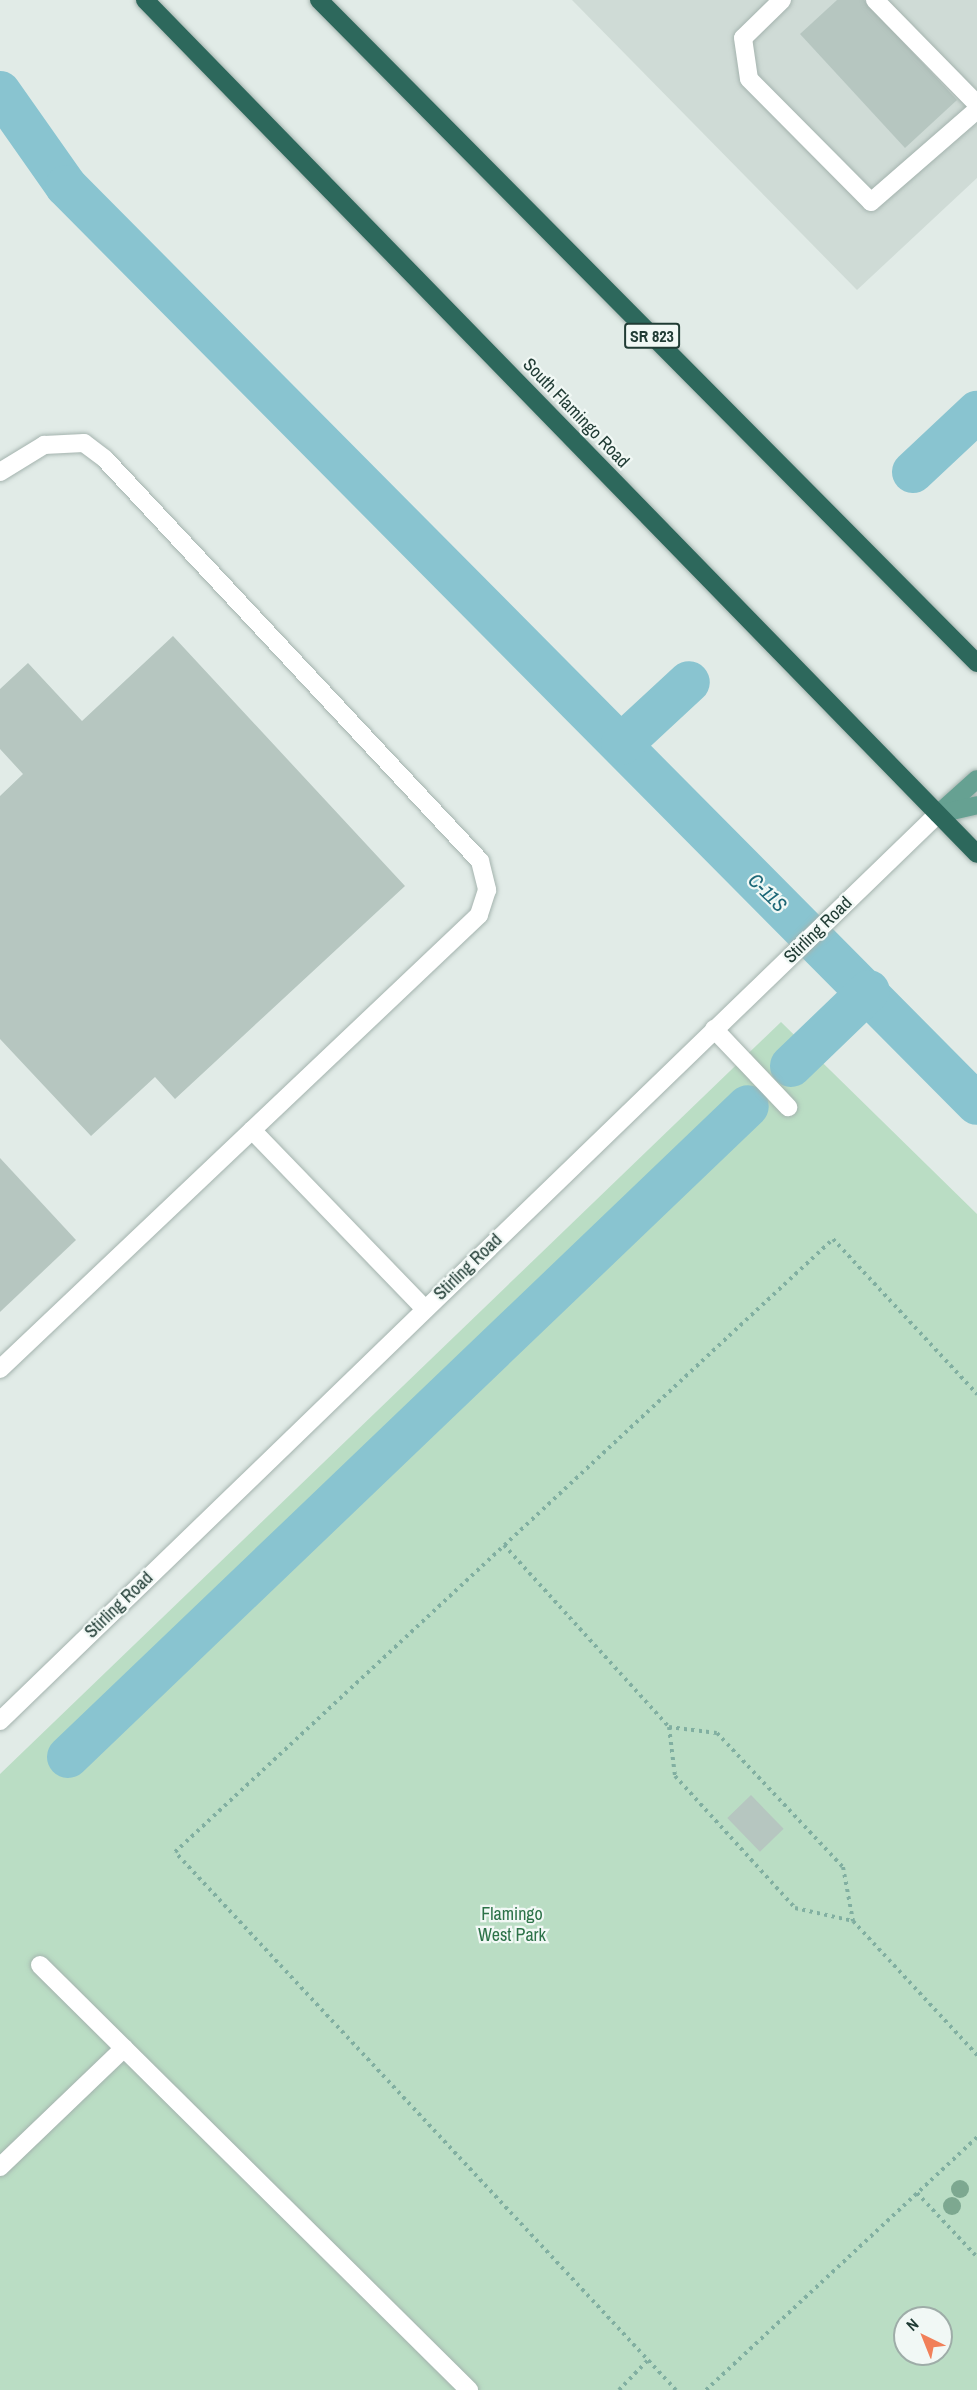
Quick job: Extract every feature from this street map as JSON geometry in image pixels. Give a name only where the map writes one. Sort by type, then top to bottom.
[{"type":"highway","name":"South Flamingo Road","points":[[145,0],[977,854]]},
{"type":"highway","name":"SR 823","points":[[319,0],[977,663]]},
{"type":"main road","name":"Stirling Road","points":[[938,814],[977,779]]},
{"type":"main road","points":[[938,814],[977,805]]},
{"type":"street","points":[[782,0],[743,38],[749,79],[871,202],[977,110]]},
{"type":"street","points":[[875,0],[977,104]]},
{"type":"street","points":[[0,472],[44,445],[84,443],[105,459],[480,861],[487,890],[479,915],[0,1369]]},
{"type":"street","name":"Stirling Road","points":[[0,1721],[938,814]]},
{"type":"street","points":[[714,1029],[788,1107]]},
{"type":"street","points":[[252,1130],[425,1309]]},
{"type":"street","points":[[40,1965],[468,2390]]},
{"type":"street","points":[[0,2167],[124,2048]]},
{"type":"path","points":[[676,2390],[175,1852],[833,1239],[977,1394]]},
{"type":"path","points":[[504,1545],[669,1727],[675,1776],[795,1908],[853,1921]]},
{"type":"path","points":[[669,1727],[717,1733],[725,1741],[843,1867],[853,1921],[977,2055]]},
{"type":"path","points":[[706,2390],[977,2137]]},
{"type":"path","points":[[917,2193],[977,2257]]},
{"type":"path","points":[[619,2390],[648,2360]]},
{"type":"shaded area","points":[[572,0],[977,0],[977,178],[857,290]]},
{"type":"green space","name":"Flamingo West Park","points":[[781,1022],[977,1214],[977,2390],[0,2390],[0,1774]]},
{"type":"building","points":[[837,0],[864,0],[957,100],[905,148],[800,34]]},
{"type":"building","points":[[173,636],[405,886],[175,1099],[155,1077],[91,1136],[0,1039],[0,796],[23,774],[0,749],[0,689],[28,663],[82,721]]},
{"type":"building","points":[[0,1158],[76,1240],[0,1312]]},
{"type":"building","points":[[751,1795],[784,1829],[760,1852],[727,1818]]},
{"type":"waterway","points":[[0,92],[66,186],[977,1104]]},
{"type":"waterway","name":"C-11S","points":[[913,472],[977,412]]},
{"type":"waterway","name":"C-11S","points":[[622,744],[689,682]]},
{"type":"waterway","points":[[791,1066],[869,991]]},
{"type":"waterway","points":[[68,1757],[748,1106]]}]
